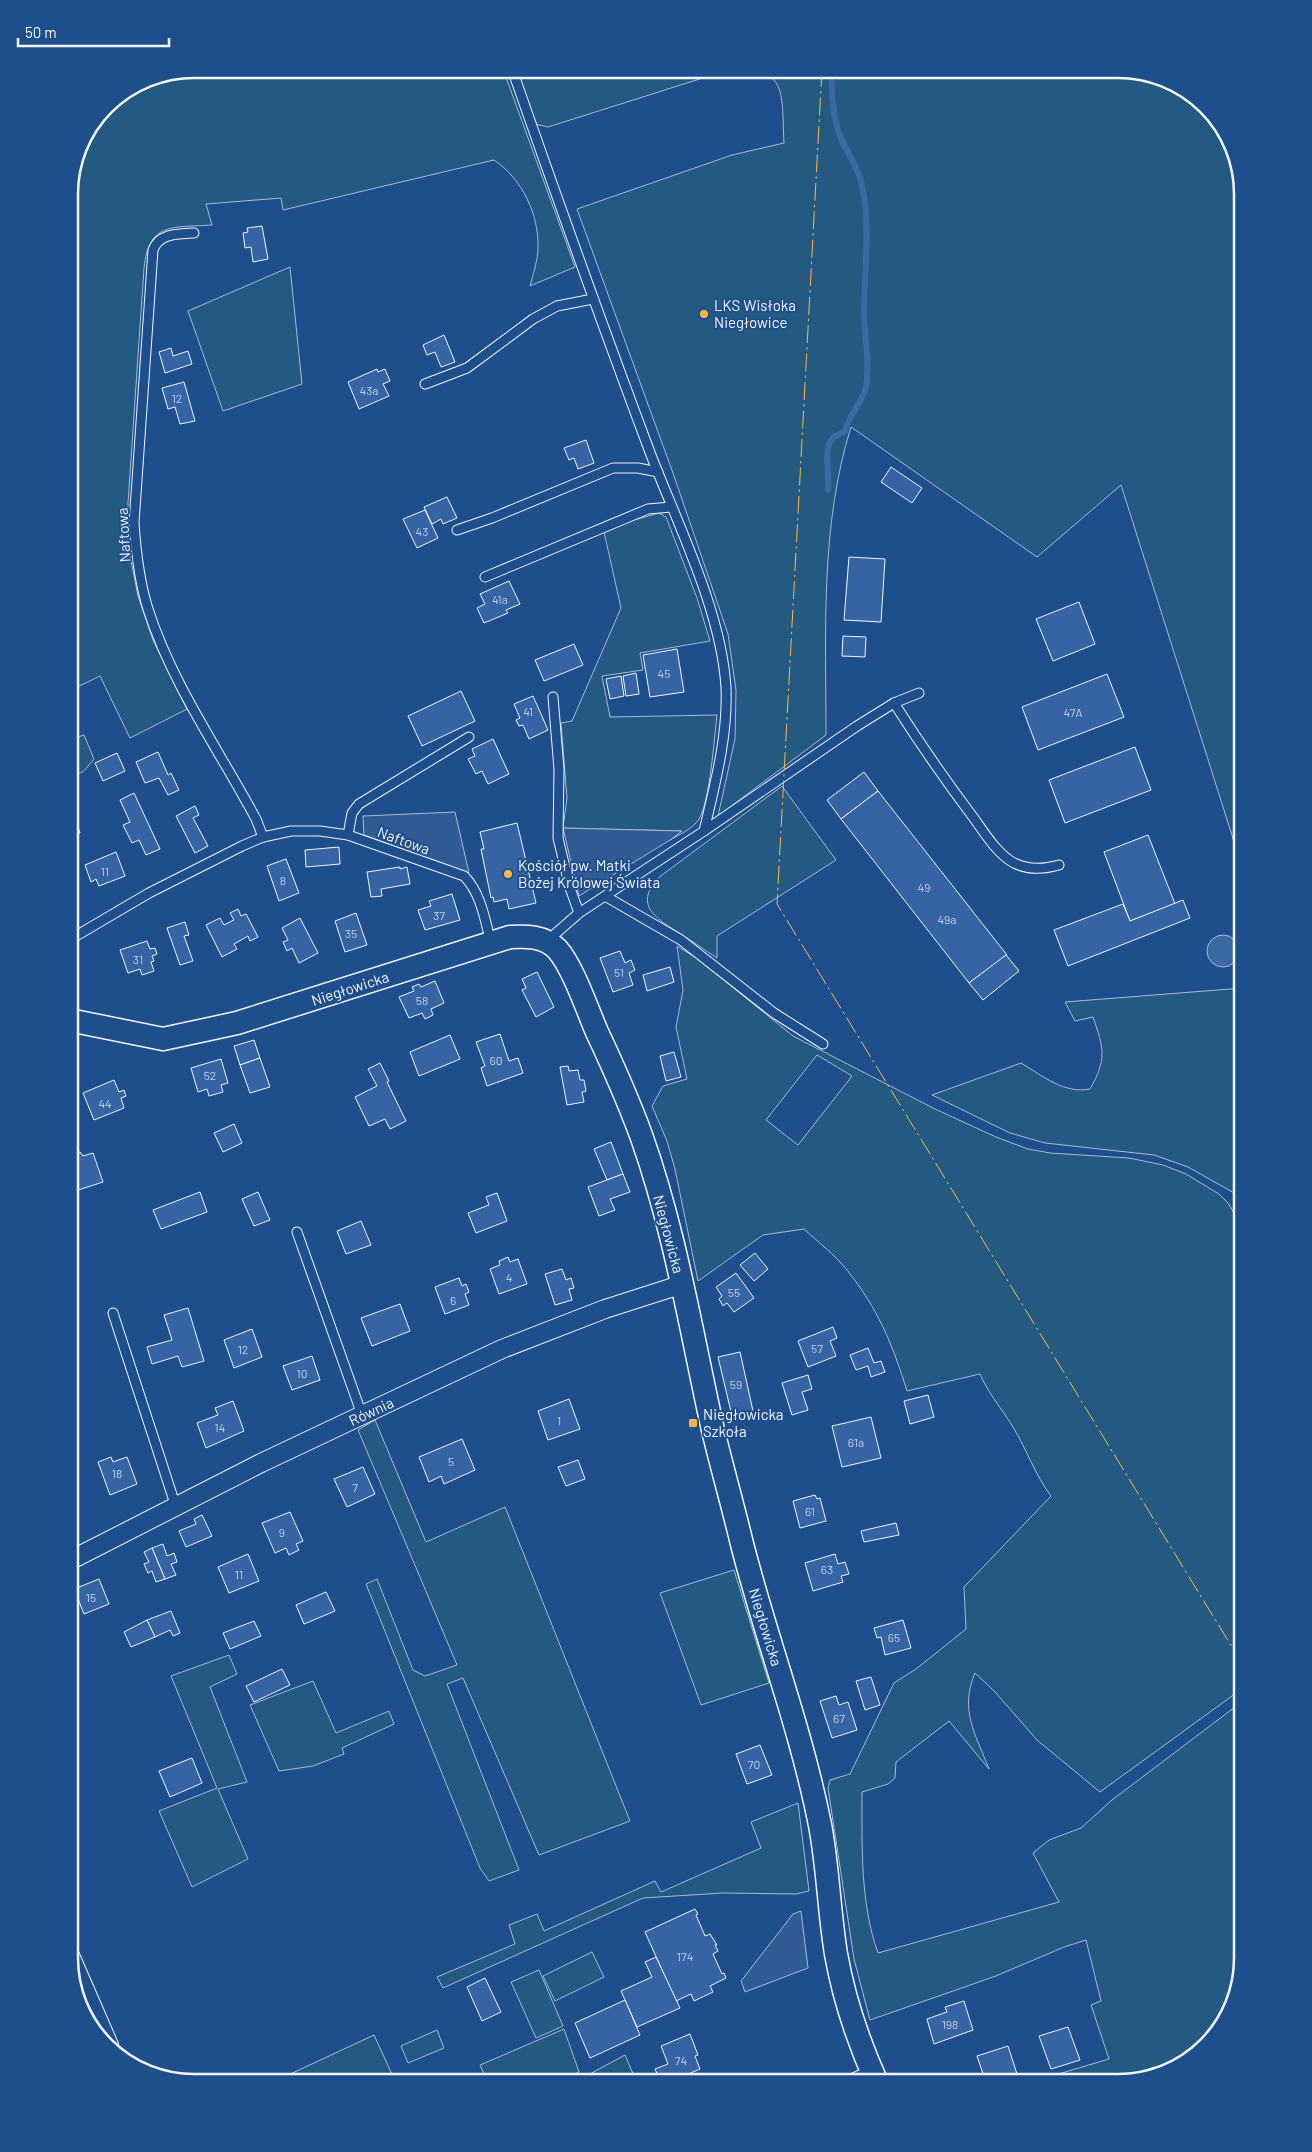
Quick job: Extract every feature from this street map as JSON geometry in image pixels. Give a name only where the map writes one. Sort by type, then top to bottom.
[{"type":"street","name":"Niegłowicka","points":[[78,1022],[163,1039],[237,1023],[510,937],[524,936],[547,942],[557,949],[569,968],[615,1072],[641,1136],[656,1183],[683,1284],[714,1432],[748,1567],[808,1769],[820,1827],[836,1955],[846,2000],[854,2026],[874,2074]]},
{"type":"street","name":"Równia","points":[[78,1556],[261,1463],[502,1350],[605,1309],[683,1284]]},
{"type":"street","points":[[78,1974],[103,2031]]},
{"type":"lane","points":[[515,78],[593,299],[715,626],[726,687],[723,737],[704,831]]},
{"type":"lane","name":"Naftowa","points":[[194,233],[165,236],[156,243],[153,250],[134,523],[137,560],[149,610],[163,647],[183,689],[256,819],[263,838]]},
{"type":"lane","points":[[425,384],[467,368],[533,319],[558,306],[593,299]]},
{"type":"lane","points":[[457,530],[492,518],[613,468],[638,468],[658,472]]},
{"type":"lane","points":[[485,577],[648,509],[671,507]]},
{"type":"lane","points":[[547,942],[579,913],[704,831],[857,726],[894,703],[919,692]]},
{"type":"lane","points":[[553,697],[559,769],[558,838],[570,888],[579,913]]},
{"type":"lane","points":[[894,703],[989,840],[1013,862],[1037,868],[1059,866]]},
{"type":"lane","points":[[348,835],[352,813],[359,804],[469,737]]},
{"type":"lane","name":"Naftowa","points":[[78,935],[185,874],[242,846],[263,838],[305,831],[348,835],[464,876],[472,884],[478,897],[491,943]]},
{"type":"lane","points":[[605,896],[681,940],[774,1013],[823,1044]]},
{"type":"lane","points":[[297,1232],[362,1415]]},
{"type":"lane","points":[[113,1313],[176,1507]]},
{"type":"shaded area","points":[[178,78],[506,78],[575,267],[530,286],[538,253],[538,235],[532,210],[527,198],[513,177],[494,160],[283,210],[281,198],[206,204],[212,225],[186,226],[165,230],[151,242],[144,268],[128,503],[128,546],[138,596],[153,640],[187,709],[130,738],[100,676],[78,687],[78,178],[86,149],[101,123],[111,111],[135,93],[163,81]]},
{"type":"shaded area","points":[[519,78],[703,78],[548,127],[535,124]]},
{"type":"shaded area","points":[[772,78],[1126,78],[1156,84],[1170,89],[1183,97],[1206,117],[1223,142],[1232,171],[1234,186],[1234,842],[1121,485],[1037,557],[851,427],[841,464],[829,541],[826,618],[826,735],[718,816],[735,739],[736,690],[728,634],[674,476],[577,209],[732,155],[784,143],[783,111],[778,87]]},
{"type":"shaded area","points":[[290,267],[302,384],[223,411],[188,311]]},
{"type":"shaded area","points":[[659,513],[666,517],[697,598],[710,641],[640,653],[643,670],[602,676],[610,717],[717,715],[711,769],[703,810],[693,826],[670,840],[681,831],[563,828],[567,798],[561,723],[572,721],[621,608],[604,532],[620,524]]},
{"type":"shaded area","points":[[84,735],[94,759],[84,771],[78,774],[78,737]]},
{"type":"shaded area","points":[[782,786],[836,860],[717,936],[717,958],[664,923],[651,911],[648,904],[648,896],[651,888],[658,878]]},
{"type":"shaded area","points":[[455,812],[469,873],[364,835],[363,816]]},
{"type":"shaded area","points":[[563,828],[682,831],[579,896]]},
{"type":"shaded area","points":[[1223,935],[1234,938],[1234,964],[1223,967],[1211,963],[1207,951],[1211,939]]},
{"type":"shaded area","points":[[677,946],[698,959],[793,1036],[935,1109],[996,1137],[1028,1149],[1050,1153],[1129,1158],[1163,1165],[1186,1174],[1219,1194],[1234,1213],[1234,1695],[1100,1792],[1037,1740],[995,1692],[975,1673],[970,1686],[969,1711],[971,1722],[989,1769],[949,1721],[896,1762],[895,1778],[888,1784],[862,1792],[863,1874],[868,1914],[878,1953],[1059,1902],[1033,1853],[1049,1840],[1081,1828],[1112,1800],[1234,1708],[1234,1966],[1232,1981],[1223,2010],[1206,2035],[1195,2046],[1170,2063],[1134,2074],[1058,2074],[1109,2059],[1091,2005],[1101,2001],[1086,1940],[1064,1947],[996,1976],[870,2020],[854,1959],[828,1788],[830,1780],[850,1774],[894,1683],[916,1669],[966,1629],[964,1587],[1051,1496],[1040,1480],[1013,1427],[980,1374],[907,1391],[890,1342],[876,1313],[858,1284],[842,1264],[804,1229],[763,1235],[698,1281],[675,1169],[667,1141],[652,1106],[663,1086],[687,1079],[676,1027],[683,990]],"holes":[[[817,1055],[852,1076],[798,1145],[766,1120]]]},
{"type":"shaded area","points":[[1234,989],[1234,1193],[1188,1167],[1154,1155],[1045,1143],[1010,1133],[932,1095],[1021,1063],[1054,1083],[1071,1089],[1090,1089],[1101,1061],[1100,1038],[1093,1017],[1075,1021],[1065,1002]]},
{"type":"shaded area","points":[[375,1420],[426,1542],[505,1507],[630,1821],[539,1855],[463,1678],[447,1684],[519,1870],[489,1881],[480,1868],[366,1584],[377,1579],[413,1670],[425,1676],[457,1665],[358,1430]]},
{"type":"shaded area","points":[[734,1570],[769,1683],[701,1705],[660,1593]]},
{"type":"shaded area","points":[[229,1655],[237,1674],[210,1687],[247,1782],[218,1789],[248,1859],[192,1887],[159,1811],[217,1788],[171,1676]]},
{"type":"shaded area","points":[[313,1681],[336,1733],[389,1711],[394,1724],[342,1748],[344,1754],[313,1766],[279,1771],[250,1705]]},
{"type":"shaded area","points":[[798,1803],[809,1891],[796,1894],[723,1893],[643,1898],[443,1988],[437,1977],[515,1944],[509,1925],[537,1914],[544,1931],[655,1881],[661,1892],[761,1848],[751,1822]]},
{"type":"shaded area","points":[[801,1911],[808,1968],[745,1992],[741,1981],[793,1914]]},
{"type":"shaded area","points":[[592,1952],[604,1977],[555,2001],[543,1976]]},
{"type":"shaded area","points":[[539,1970],[563,2026],[536,2038],[511,1982]]},
{"type":"shaded area","points":[[564,2029],[579,2072],[575,2074],[484,2074],[480,2065]]},
{"type":"shaded area","points":[[437,2030],[444,2048],[408,2063],[401,2046]]},
{"type":"shaded area","points":[[374,2035],[392,2074],[290,2074]]},
{"type":"shaded area","points":[[625,2055],[633,2074],[590,2074]]},
{"type":"building","points":[[262,226],[268,259],[253,262],[251,247],[245,248],[243,233],[248,232],[247,228]]},
{"type":"building","points":[[444,335],[455,362],[441,367],[435,352],[427,355],[423,345]]},
{"type":"building","points":[[171,348],[173,356],[188,351],[192,364],[165,373],[159,352]]},
{"type":"building","points":[[377,369],[378,372],[385,369],[390,381],[383,384],[389,396],[359,409],[348,382]]},
{"type":"building","points":[[184,382],[195,421],[180,424],[175,407],[168,409],[162,388]]},
{"type":"building","points":[[586,440],[594,463],[578,469],[574,458],[569,460],[564,448]]},
{"type":"building","points":[[891,467],[922,488],[912,503],[881,482]]},
{"type":"building","points":[[447,497],[457,518],[443,524],[441,519],[432,524],[424,507]]},
{"type":"building","points":[[425,510],[438,538],[417,548],[403,519]]},
{"type":"building","points":[[849,557],[885,559],[881,622],[844,620]]},
{"type":"building","points":[[509,581],[520,604],[506,610],[508,613],[484,623],[477,608],[485,604],[480,594]]},
{"type":"building","points":[[1079,602],[1095,644],[1053,661],[1036,619]]},
{"type":"building","points":[[843,636],[866,637],[865,657],[842,656]]},
{"type":"building","points":[[574,644],[583,665],[544,681],[535,660]]},
{"type":"building","points":[[677,649],[684,692],[650,697],[643,655]]},
{"type":"building","points":[[636,673],[639,694],[626,696],[623,676]]},
{"type":"building","points":[[1107,674],[1124,717],[1038,750],[1022,707]]},
{"type":"building","points":[[621,676],[624,696],[610,699],[606,679]]},
{"type":"building","points":[[461,691],[475,721],[422,746],[408,716]]},
{"type":"building","points":[[533,696],[548,730],[529,739],[523,725],[519,726],[516,720],[520,718],[514,704]]},
{"type":"building","points":[[493,739],[509,774],[488,784],[482,771],[476,774],[468,759],[475,756],[472,749]]},
{"type":"building","points":[[1135,747],[1151,790],[1065,823],[1049,780]]},
{"type":"building","points":[[158,752],[168,775],[171,773],[179,790],[168,795],[159,778],[145,783],[136,762]]},
{"type":"building","points":[[117,753],[125,771],[103,781],[95,763]]},
{"type":"building","points":[[864,772],[878,791],[841,819],[827,800]]},
{"type":"building","points":[[878,791],[1007,955],[969,983],[841,819]]},
{"type":"building","points":[[134,793],[160,849],[146,855],[139,840],[132,843],[123,825],[130,822],[120,800]]},
{"type":"building","points":[[195,806],[199,815],[193,818],[208,846],[195,853],[176,816]]},
{"type":"building","name":"Kościół pw. Matki Bożej Królowej Świata","points":[[517,823],[536,903],[509,909],[507,899],[494,902],[493,897],[491,898],[481,849],[484,849],[480,832]]},
{"type":"building","points":[[1148,835],[1175,904],[1130,921],[1104,852]]},
{"type":"building","points":[[339,847],[340,864],[306,867],[305,850]]},
{"type":"building","points":[[116,852],[125,876],[99,886],[96,879],[91,882],[85,865]]},
{"type":"building","points":[[286,859],[299,893],[279,901],[267,866]]},
{"type":"building","points":[[400,867],[400,869],[407,867],[410,884],[381,889],[382,896],[371,897],[367,872]]},
{"type":"building","points":[[452,894],[460,920],[425,930],[418,910],[431,906],[429,901]]},
{"type":"building","points":[[1183,900],[1190,918],[1068,966],[1054,930],[1123,904],[1130,921]]},
{"type":"building","points":[[238,909],[241,916],[246,914],[258,937],[250,941],[248,936],[234,944],[237,949],[222,957],[206,925],[220,918],[224,925],[234,920],[230,913]]},
{"type":"building","points":[[356,913],[367,945],[345,952],[335,921]]},
{"type":"building","points":[[300,918],[318,953],[299,963],[292,948],[287,951],[283,942],[288,940],[282,928]]},
{"type":"building","points":[[185,922],[189,935],[184,936],[193,961],[180,965],[167,928]]},
{"type":"building","points":[[147,941],[150,949],[155,948],[157,954],[152,956],[154,961],[151,962],[154,971],[142,975],[140,969],[128,973],[120,950]]},
{"type":"building","points":[[620,951],[625,963],[631,960],[635,970],[629,973],[633,985],[613,992],[600,958]]},
{"type":"building","points":[[1006,955],[1019,971],[983,1000],[969,983]]},
{"type":"building","points":[[670,967],[674,982],[647,991],[643,975]]},
{"type":"building","points":[[537,972],[554,1007],[536,1017],[522,990],[526,988],[522,979]]},
{"type":"building","points":[[435,981],[444,1003],[431,1009],[433,1015],[425,1019],[422,1013],[409,1018],[399,997],[414,991],[412,987],[419,984],[421,987]]},
{"type":"building","points":[[500,1034],[509,1061],[518,1058],[523,1073],[487,1086],[481,1068],[485,1066],[476,1042]]},
{"type":"building","points":[[450,1035],[460,1059],[419,1076],[410,1052]]},
{"type":"building","points":[[254,1040],[260,1058],[240,1065],[234,1046]]},
{"type":"building","points":[[674,1052],[681,1077],[666,1081],[660,1056]]},
{"type":"building","points":[[260,1058],[270,1087],[250,1093],[240,1065]]},
{"type":"building","points":[[221,1059],[228,1083],[221,1085],[223,1092],[209,1096],[207,1089],[198,1092],[191,1068]]},
{"type":"building","points":[[380,1063],[406,1121],[390,1129],[385,1119],[369,1126],[355,1097],[377,1086],[368,1069]]},
{"type":"building","points":[[568,1066],[569,1071],[578,1070],[580,1080],[584,1080],[586,1091],[582,1092],[584,1102],[567,1105],[560,1067]]},
{"type":"building","points":[[114,1080],[119,1092],[124,1090],[126,1096],[121,1098],[124,1108],[94,1120],[83,1093]]},
{"type":"building","points":[[234,1124],[242,1143],[223,1152],[214,1133]]},
{"type":"building","points":[[611,1142],[623,1174],[607,1180],[594,1149]]},
{"type":"building","points":[[80,1152],[83,1156],[93,1153],[103,1182],[78,1190],[78,1153]]},
{"type":"building","points":[[623,1174],[630,1192],[610,1199],[615,1210],[599,1216],[588,1187]]},
{"type":"building","points":[[200,1192],[207,1212],[161,1229],[153,1210]]},
{"type":"building","points":[[258,1192],[270,1220],[254,1226],[242,1199]]},
{"type":"building","points":[[497,1193],[507,1221],[476,1233],[468,1213],[489,1205],[486,1197]]},
{"type":"building","points":[[361,1221],[371,1245],[346,1254],[337,1231]]},
{"type":"building","points":[[755,1253],[768,1269],[754,1281],[740,1265]]},
{"type":"building","points":[[508,1257],[510,1262],[518,1259],[527,1284],[499,1294],[490,1269],[500,1265],[499,1261]]},
{"type":"building","points":[[562,1269],[566,1280],[571,1278],[574,1288],[569,1289],[572,1300],[555,1305],[545,1274]]},
{"type":"building","points":[[736,1273],[754,1298],[734,1312],[727,1303],[723,1306],[719,1299],[722,1296],[716,1287]]},
{"type":"building","points":[[459,1278],[462,1286],[466,1284],[469,1292],[465,1294],[469,1305],[445,1314],[435,1287]]},
{"type":"building","points":[[400,1304],[410,1331],[372,1346],[361,1318]]},
{"type":"building","points":[[188,1308],[204,1361],[182,1367],[178,1356],[152,1364],[147,1347],[172,1340],[164,1315]]},
{"type":"building","points":[[833,1327],[837,1338],[830,1341],[836,1356],[808,1367],[798,1341]]},
{"type":"building","points":[[252,1329],[262,1357],[234,1368],[224,1340]]},
{"type":"building","points":[[868,1348],[874,1363],[881,1361],[885,1372],[871,1377],[868,1366],[856,1370],[850,1355]]},
{"type":"building","points":[[740,1352],[753,1411],[732,1416],[718,1357]]},
{"type":"building","points":[[312,1356],[320,1380],[292,1390],[283,1366]]},
{"type":"building","points":[[808,1375],[812,1389],[802,1392],[808,1410],[792,1415],[782,1383]]},
{"type":"building","points":[[928,1395],[934,1417],[910,1424],[904,1401]]},
{"type":"building","points":[[569,1399],[580,1429],[548,1440],[538,1411]]},
{"type":"building","points":[[233,1401],[244,1431],[206,1448],[197,1423],[218,1415],[215,1408]]},
{"type":"building","points":[[871,1417],[881,1458],[842,1467],[832,1426]]},
{"type":"building","points":[[462,1439],[475,1470],[444,1484],[441,1476],[429,1482],[419,1457]]},
{"type":"building","points":[[111,1457],[113,1462],[127,1457],[137,1484],[110,1495],[98,1462]]},
{"type":"building","points":[[578,1460],[585,1479],[566,1486],[558,1467]]},
{"type":"building","points":[[363,1467],[375,1494],[347,1507],[334,1479]]},
{"type":"building","points":[[815,1495],[817,1499],[820,1498],[826,1521],[800,1528],[793,1501]]},
{"type":"building","points":[[290,1512],[303,1541],[296,1544],[299,1550],[289,1555],[286,1548],[275,1553],[262,1523]]},
{"type":"building","points":[[202,1515],[212,1536],[186,1547],[179,1531],[196,1524],[194,1519]]},
{"type":"building","points":[[896,1523],[899,1535],[864,1542],[861,1531]]},
{"type":"building","points":[[163,1544],[167,1556],[174,1553],[177,1562],[171,1564],[176,1575],[165,1579],[152,1548]]},
{"type":"building","points":[[152,1548],[165,1579],[156,1582],[152,1571],[148,1573],[144,1564],[149,1562],[144,1552]]},
{"type":"building","points":[[248,1554],[259,1581],[229,1593],[218,1567]]},
{"type":"building","points":[[835,1554],[838,1564],[845,1562],[849,1574],[841,1576],[843,1582],[813,1591],[805,1563]]},
{"type":"building","points":[[99,1579],[109,1604],[84,1614],[78,1599],[78,1587]]},
{"type":"building","points":[[326,1592],[335,1611],[304,1624],[296,1605]]},
{"type":"building","points":[[171,1611],[180,1633],[173,1636],[170,1630],[155,1637],[147,1620]]},
{"type":"building","points":[[147,1620],[155,1637],[131,1647],[124,1632]]},
{"type":"building","points":[[903,1620],[911,1648],[885,1655],[881,1637],[877,1638],[874,1628]]},
{"type":"building","points":[[254,1621],[261,1636],[230,1649],[223,1633]]},
{"type":"building","points":[[282,1669],[290,1685],[254,1702],[246,1686]]},
{"type":"building","points":[[871,1677],[880,1705],[865,1710],[856,1681]]},
{"type":"building","points":[[836,1696],[839,1705],[848,1702],[857,1730],[832,1738],[820,1701]]},
{"type":"building","points":[[760,1745],[772,1775],[747,1784],[736,1754]]},
{"type":"building","points":[[192,1758],[202,1783],[170,1797],[159,1771]]},
{"type":"building","points":[[695,1909],[705,1936],[710,1934],[717,1945],[715,1945],[718,1951],[713,1954],[722,1974],[724,1973],[726,1978],[710,1986],[713,1992],[694,2001],[691,1994],[676,2001],[645,1932]]},
{"type":"building","points":[[656,1957],[680,2008],[637,2027],[621,1991],[652,1977],[645,1962]]},
{"type":"building","points":[[485,1978],[501,2012],[482,2021],[467,1987]]},
{"type":"building","points":[[625,2000],[640,2035],[590,2058],[575,2023]]},
{"type":"building","points":[[964,2001],[973,2030],[934,2044],[927,2019],[947,2012],[945,2007]]},
{"type":"building","points":[[1068,2027],[1080,2060],[1051,2069],[1039,2036]]},
{"type":"building","points":[[690,2034],[698,2055],[695,2056],[700,2069],[688,2074],[657,2074],[655,2069],[668,2064],[661,2046]]},
{"type":"building","points":[[1008,2046],[1017,2074],[983,2074],[977,2056]]},
{"type":"waterway","points":[[828,490],[827,456],[829,444],[833,437],[845,431],[849,419],[864,393],[868,370],[864,314],[867,233],[865,201],[860,178],[837,125],[832,78]]},
{"type":"power","points":[[822,78],[777,904],[1234,1650]]},
{"type":"place","name":"LKS Wisłoka Niegłowice","points":[[704,314]]},
{"type":"place","name":"Kościół pw. Matki Bożej Królowej Świata","points":[[508,874]]},
{"type":"place","name":"Niegłowicka Szkoła","points":[[693,1423]]}]
